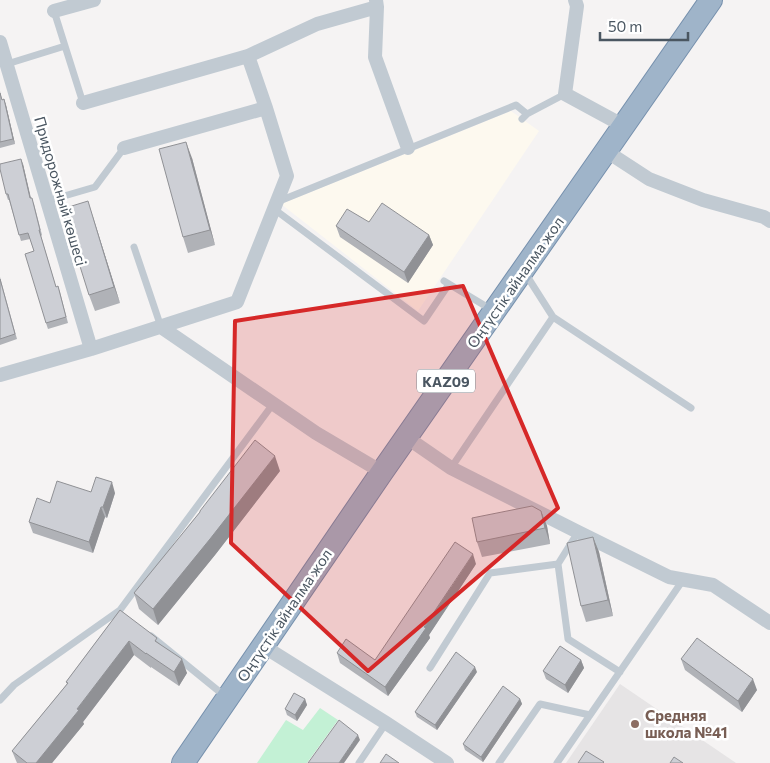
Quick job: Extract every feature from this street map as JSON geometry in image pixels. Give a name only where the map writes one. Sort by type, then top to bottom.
[{"type":"highway","name":"Оңтүстік айналма жол","points":[[183,763],[406,437],[711,0]]},
{"type":"street","points":[[54,11],[93,0]]},
{"type":"street","points":[[575,0],[577,6],[565,94],[624,126]]},
{"type":"street","points":[[83,103],[248,56],[317,24],[377,3],[374,57],[408,148]]},
{"type":"street","name":"Придорожный көшесі","points":[[0,42],[91,349]]},
{"type":"street","points":[[0,375],[91,349],[238,302],[287,176],[248,56]]},
{"type":"street","points":[[124,148],[266,108]]},
{"type":"street","points":[[606,151],[649,179],[703,200],[768,216]]},
{"type":"street","points":[[161,327],[316,433],[382,472]]},
{"type":"street","points":[[406,437],[451,468],[669,577],[713,585],[770,623]]},
{"type":"street","points":[[263,646],[447,763]]},
{"type":"lane","points":[[54,11],[83,103]]},
{"type":"lane","points":[[7,64],[65,46]]},
{"type":"lane","points":[[494,312],[446,282],[424,322],[275,206],[408,148],[516,105],[525,117],[565,94]]},
{"type":"lane","points":[[47,201],[95,187],[124,148]]},
{"type":"lane","points":[[134,247],[161,327]]},
{"type":"lane","points":[[523,270],[553,317],[691,408]]},
{"type":"lane","points":[[451,468],[553,317]]},
{"type":"lane","points":[[0,700],[14,685],[120,610],[273,404]]},
{"type":"lane","points":[[578,532],[558,564],[568,639],[620,672]]},
{"type":"lane","points":[[430,668],[490,573],[558,564]]},
{"type":"lane","points":[[557,763],[683,580]]},
{"type":"lane","points":[[120,610],[128,616]]},
{"type":"lane","points":[[143,629],[228,698]]},
{"type":"lane","points":[[499,763],[540,704],[590,716]]},
{"type":"lane","points":[[359,763],[386,723]]},
{"type":"highlighted area","points":[[463,286],[558,508],[368,671],[231,543],[235,321]]},
{"type":"shaded area","points":[[511,111],[539,131],[418,311],[281,204]]},
{"type":"shaded area","name":"Средняя школа №41","points":[[620,684],[736,763],[566,763]]},
{"type":"green space","points":[[320,708],[338,720],[307,763],[257,763],[286,720],[303,730]]},
{"type":"building","points":[[0,93],[2,100],[4,99],[13,139],[0,142]]},
{"type":"building","points":[[186,142],[210,230],[183,237],[159,149]]},
{"type":"building","points":[[21,159],[39,230],[56,287],[58,286],[66,317],[46,323],[25,254],[34,251],[28,233],[19,235],[0,169],[0,164]]},
{"type":"building","points":[[88,201],[114,287],[89,295],[62,209]]},
{"type":"building","points":[[382,203],[429,235],[404,272],[336,226],[347,209],[369,222]]},
{"type":"building","points":[[0,279],[15,334],[0,339]]},
{"type":"building","points":[[255,440],[275,456],[153,609],[134,593],[200,512]]},
{"type":"building","points":[[96,477],[112,482],[89,542],[29,522],[37,498],[50,503],[57,481],[91,492]]},
{"type":"building","points":[[532,506],[541,511],[545,528],[477,542],[472,518]]},
{"type":"building","points":[[593,537],[608,600],[581,606],[567,543]]},
{"type":"building","points":[[455,542],[473,554],[424,627],[426,628],[385,687],[337,653],[346,639],[375,660]]},
{"type":"building","points":[[120,610],[157,638],[155,641],[182,659],[174,672],[129,641],[77,709],[79,710],[36,763],[27,763],[12,751],[68,683],[66,682]]},
{"type":"building","points":[[697,638],[753,679],[738,701],[681,659]]},
{"type":"building","points":[[560,646],[581,660],[565,685],[543,671]]},
{"type":"building","points":[[456,652],[475,667],[435,725],[415,712]]},
{"type":"building","points":[[503,686],[520,699],[481,757],[463,744]]},
{"type":"building","points":[[294,693],[305,699],[295,715],[285,709]]},
{"type":"building","points":[[339,720],[358,735],[339,763],[308,763]]},
{"type":"building","points":[[586,751],[604,762],[578,763]]},
{"type":"building","points":[[386,754],[399,763],[380,763]]},
{"type":"building","points":[[674,757],[683,763],[670,763]]},
{"type":"place","name":"Средняя школа №41","points":[[635,724]]}]
